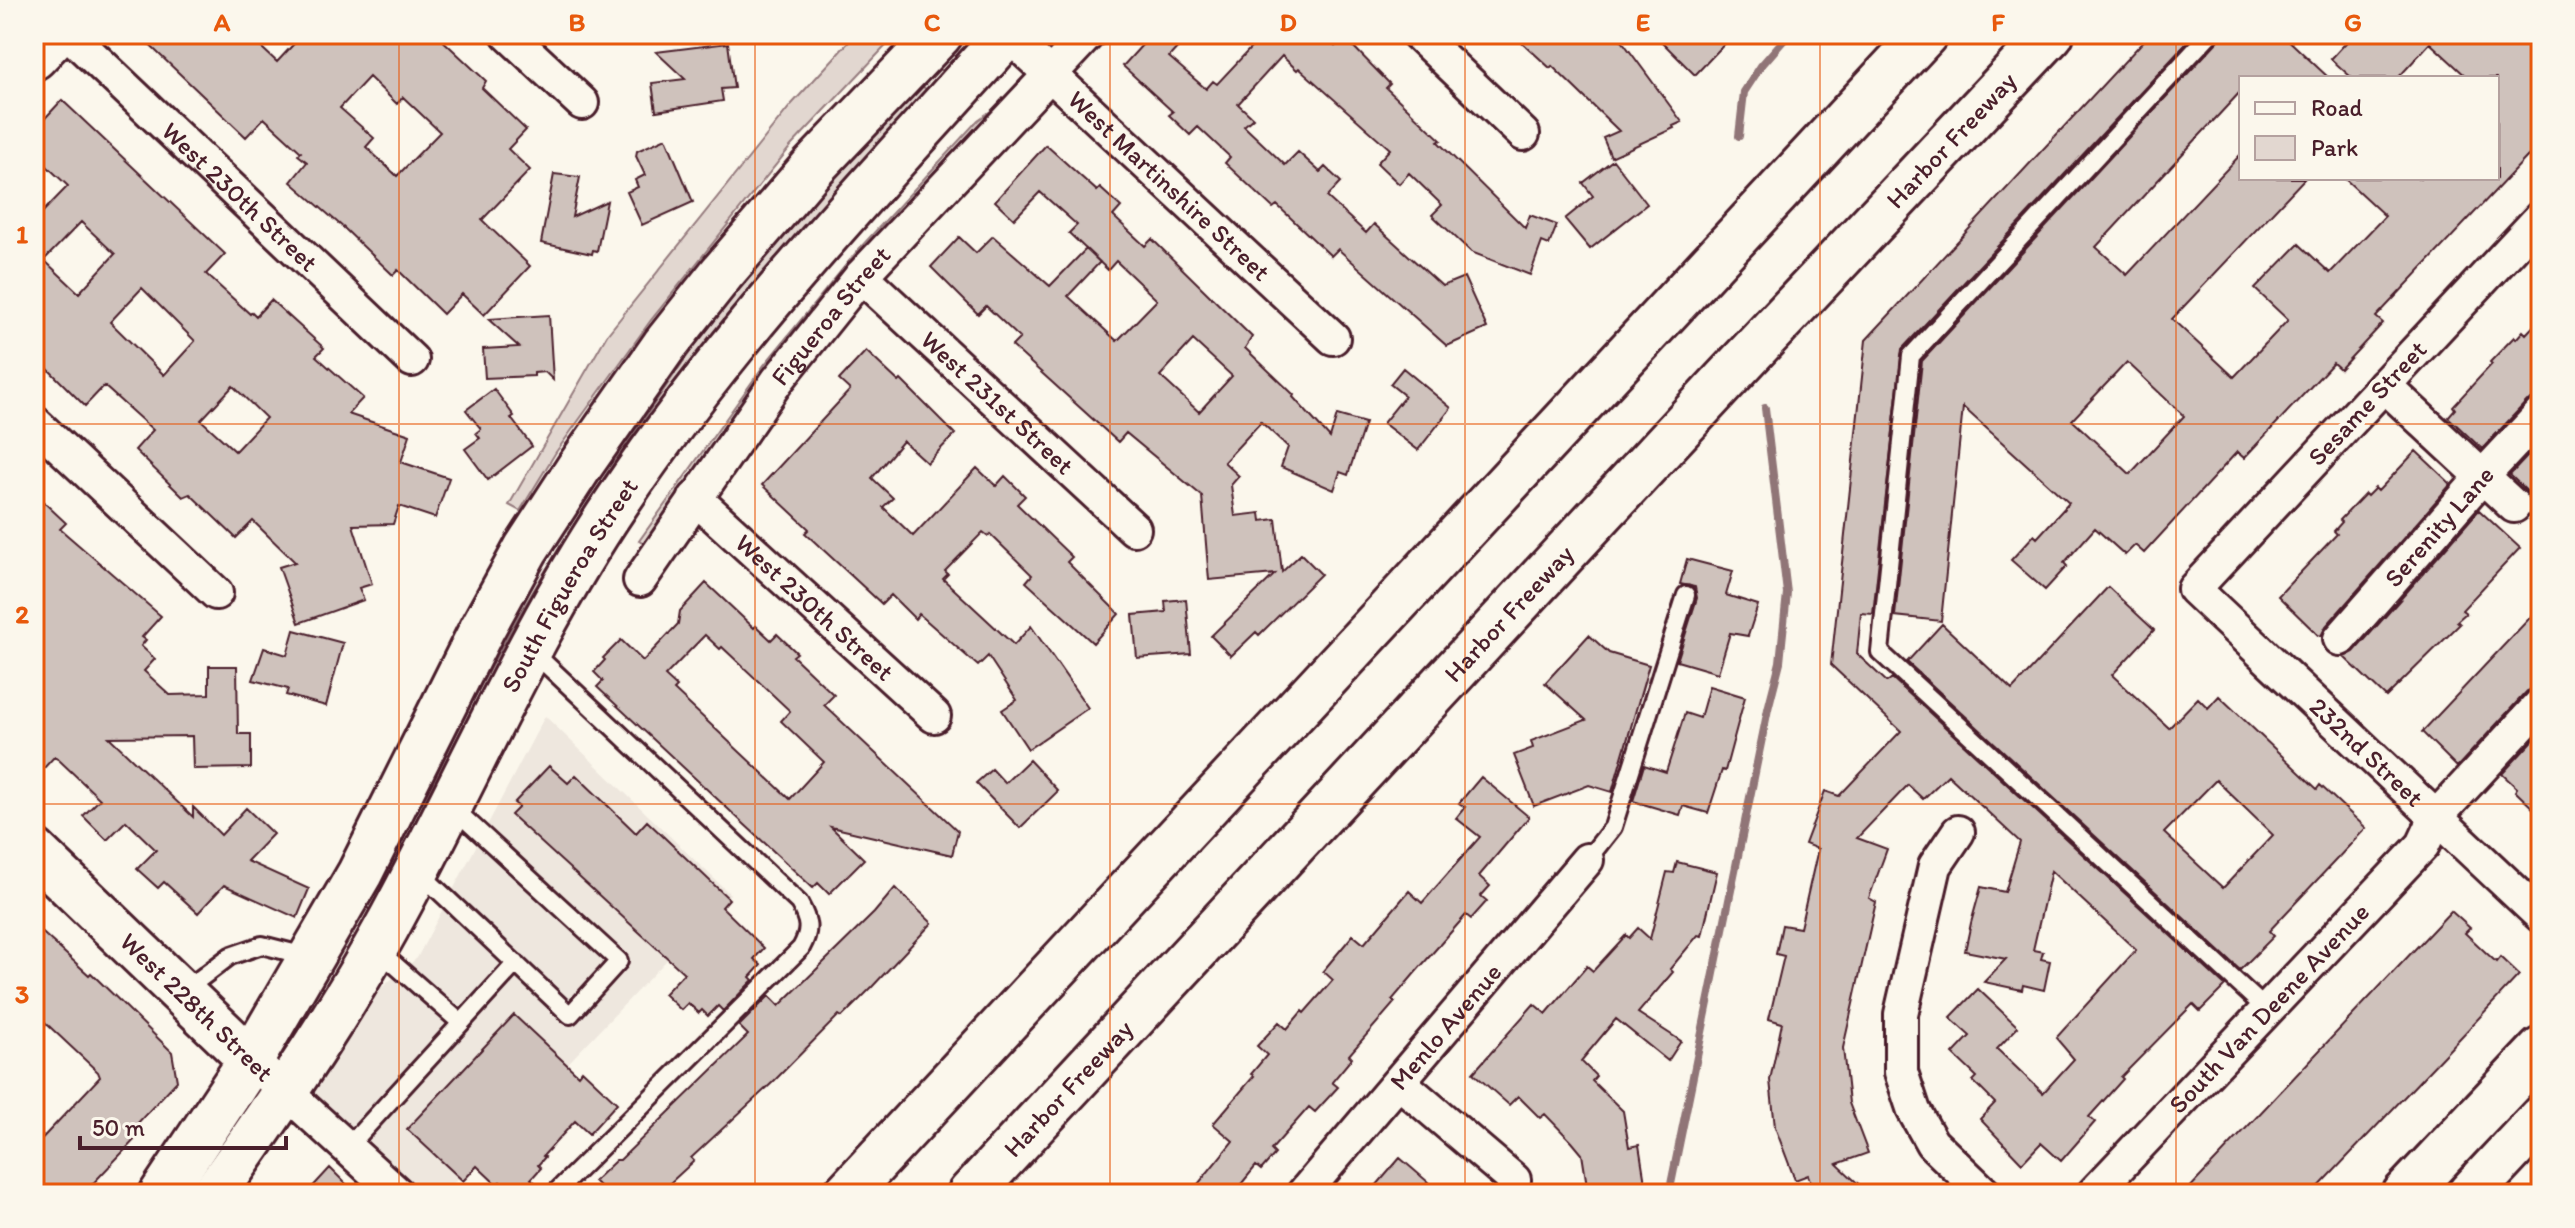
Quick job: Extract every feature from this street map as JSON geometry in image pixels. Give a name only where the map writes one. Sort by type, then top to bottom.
[{"type":"main road","points":[[34,57],[56,34]]},
{"type":"main road","name":"South Figueroa Street","points":[[162,1194],[251,1060],[360,873],[482,629],[526,549],[580,466],[664,346],[722,273],[811,169],[940,34]]},
{"type":"main road","name":"South Figueroa Street","points":[[214,1194],[286,1092],[375,948],[530,649],[617,501],[762,310],[1008,34]]},
{"type":"main road","points":[[846,1194],[1925,34]]},
{"type":"main road","name":"Harbor Freeway","points":[[970,1194],[1725,380],[2051,34]]},
{"type":"main road","name":"West 228th Street","points":[[34,851],[251,1060]]},
{"type":"main road","points":[[2405,1194],[2541,1050]]},
{"type":"main road","points":[[2470,1194],[2541,1118]]},
{"type":"street","name":"West 230th Street","points":[[69,34],[412,360]]},
{"type":"street","points":[[508,34],[582,103]]},
{"type":"street","name":"West Martinshire Street","points":[[1008,34],[1333,338]]},
{"type":"street","name":"Figueroa Street","points":[[640,580],[777,381],[861,276],[1088,34]]},
{"type":"street","points":[[1418,34],[1523,134]]},
{"type":"street","name":"Sesame Street","points":[[2194,589],[2541,217]]},
{"type":"street","name":"West 231st Street","points":[[861,276],[1134,529]]},
{"type":"street","points":[[2384,385],[2514,506]]},
{"type":"street","name":"Serenity Lane","points":[[2340,639],[2541,414]]},
{"type":"street","points":[[34,422],[216,593]]},
{"type":"street","name":"West 230th Street","points":[[695,498],[934,716]]},
{"type":"street","name":"232nd Street","points":[[2194,589],[2541,916]]},
{"type":"street","name":"South Van Deene Avenue","points":[[2093,1194],[2423,845],[2436,817],[2541,705]]},
{"type":"street","points":[[1958,832],[1935,866],[1901,1014],[1901,1072],[1914,1111],[1932,1143],[1985,1194]]},
{"type":"street","name":"Menlo Avenue","points":[[1303,1194],[1587,860]]},
{"type":"street","name":"West 228th Street","points":[[251,1060],[398,1194]]},
{"type":"street","points":[[1399,1082],[1514,1180]]},
{"type":"lane","points":[[2210,34],[1911,356],[1880,652],[2267,1010]]},
{"type":"lane","points":[[1587,860],[1613,827],[1686,595]]},
{"type":"lane","points":[[530,649],[799,903],[809,921],[808,935],[801,948],[554,1194]]},
{"type":"lane","points":[[417,870],[570,1015],[619,961],[449,805]]},
{"type":"lane","points":[[182,993],[230,956],[262,945],[311,957]]},
{"type":"lane","points":[[375,948],[461,1023]]},
{"type":"lane","points":[[347,1148],[516,963]]},
{"type":"shaded area","points":[[545,716],[730,894],[443,1194],[405,1194],[275,1077],[417,958]]},
{"type":"green space","points":[[856,34],[897,34],[791,146],[651,320],[556,452],[520,511],[509,505],[607,335],[791,105]]},
{"type":"green space","points":[[922,86],[932,94],[817,221],[420,833],[412,831],[486,675],[542,575],[636,430],[709,326],[757,265]]},
{"type":"green space","points":[[1002,103],[789,343],[644,544],[639,541],[764,365],[859,249],[978,120]]},
{"type":"building","points":[[138,34],[247,34],[277,62],[303,34],[436,34],[486,81],[482,88],[526,130],[508,149],[530,170],[482,220],[530,266],[484,315],[462,294],[443,314],[398,270],[393,275],[291,182],[307,162],[298,155],[301,152],[264,118],[246,137]],"holes":[[[369,77],[397,104],[403,97],[440,132],[397,176],[366,147],[374,138],[340,108]]]},
{"type":"building","points":[[1152,34],[1190,34],[1169,57],[1206,89],[1213,81],[1217,84],[1261,37],[1258,34],[1323,34],[1335,46],[1344,37],[1390,84],[1386,88],[1525,228],[1530,215],[1557,225],[1549,245],[1542,242],[1530,275],[1471,252],[1432,215],[1442,205],[1409,173],[1399,184],[1377,163],[1390,149],[1282,56],[1238,104],[1253,118],[1244,126],[1285,165],[1298,152],[1320,172],[1325,167],[1341,182],[1327,197],[1366,233],[1374,224],[1442,286],[1464,277],[1487,328],[1447,346],[1338,249],[1331,256],[1277,205],[1273,208],[1225,163],[1230,157],[1198,127],[1190,135],[1169,115],[1173,112],[1123,66]]},
{"type":"building","points":[[1513,34],[1617,34],[1682,122],[1611,157],[1603,138],[1619,131],[1552,66],[1550,68]]},
{"type":"building","points":[[1654,34],[1734,34],[1695,75]]},
{"type":"building","points":[[2150,34],[2195,34],[1902,349],[1873,614],[1861,613],[1857,654],[1887,682],[1892,678],[2225,986],[2200,1011],[2193,1004],[2121,1077],[2123,1079],[2089,1117],[2095,1122],[2061,1161],[2041,1143],[2022,1163],[1980,1119],[1995,1103],[1973,1081],[1977,1077],[1953,1054],[1970,1036],[1950,1018],[1978,989],[2018,1027],[1997,1049],[2043,1093],[2074,1059],[2056,1038],[2136,950],[2051,871],[2033,950],[2043,952],[2041,959],[2050,961],[2044,990],[2023,985],[2022,990],[1984,982],[2006,959],[1965,951],[1971,923],[1981,887],[2005,892],[2020,842],[1948,775],[1923,799],[1908,785],[1857,838],[1887,849],[1869,898],[1876,902],[1843,1048],[1849,1103],[1868,1153],[1837,1164],[1869,1194],[1815,1194],[1808,1175],[1795,1180],[1775,1127],[1770,1080],[1782,1023],[1769,1019],[1784,956],[1776,954],[1782,925],[1800,928],[1818,849],[1805,844],[1825,791],[1839,796],[1901,731],[1831,665],[1866,340]]},
{"type":"building","points":[[2221,34],[2282,34],[2327,76],[2239,76],[2239,93],[2096,247],[2127,275],[2239,156],[2239,180],[2303,180],[2172,319],[2234,377],[2288,320],[2255,289],[2299,244],[2330,273],[2385,216],[2346,180],[2499,180],[2499,76],[2466,76],[2430,43],[2400,76],[2350,76],[2331,59],[2354,34],[2541,34],[2541,168],[2528,156],[2376,317],[2383,323],[2340,369],[2333,363],[2244,458],[2237,452],[2144,553],[2135,545],[2125,555],[2095,528],[2045,590],[2011,560],[2034,535],[2037,538],[2069,503],[1963,407],[1941,621],[1895,616],[1922,361],[2218,41]],"holes":[[[2127,362],[2184,416],[2130,474],[2072,420]]]},
{"type":"building","points":[[728,43],[734,88],[721,89],[723,101],[656,111],[652,83],[685,79],[656,52]]},
{"type":"building","points":[[62,100],[225,254],[206,274],[250,314],[252,312],[256,316],[271,300],[324,348],[316,356],[363,398],[348,414],[410,435],[401,462],[449,478],[435,518],[399,506],[393,524],[353,525],[372,584],[359,588],[364,600],[299,623],[279,567],[295,562],[253,521],[236,538],[190,494],[183,497],[135,450],[153,430],[104,386],[85,406],[34,355],[34,221],[68,186],[34,154],[34,130]],"holes":[[[81,222],[115,254],[79,293],[44,260]],[[142,288],[195,341],[164,375],[110,322]],[[233,386],[266,418],[235,451],[201,420]]]},
{"type":"building","points":[[666,138],[693,202],[642,225],[627,192],[638,187],[635,180],[645,175],[636,156],[637,151]]},
{"type":"building","points":[[1046,145],[1097,191],[1100,188],[1121,207],[1113,216],[1145,246],[1152,239],[1252,337],[1245,348],[1294,395],[1330,438],[1337,415],[1365,423],[1348,475],[1340,472],[1334,490],[1281,467],[1288,447],[1261,422],[1224,462],[1239,476],[1231,485],[1235,516],[1260,513],[1261,521],[1276,519],[1282,572],[1301,554],[1321,574],[1259,635],[1256,632],[1231,656],[1211,636],[1275,574],[1209,580],[1202,496],[1126,433],[1118,442],[1012,346],[1020,338],[986,306],[978,314],[931,267],[959,237],[976,253],[993,236],[1050,286],[1086,249],[1069,233],[1077,225],[1040,192],[1014,219],[995,201]],"holes":[[[1116,261],[1157,300],[1117,341],[1068,296],[1100,262],[1108,270]],[[1193,340],[1232,376],[1199,412],[1160,376]]]},
{"type":"building","points":[[1613,160],[1647,204],[1590,249],[1565,219],[1593,196],[1583,183]]},
{"type":"building","points":[[554,174],[580,177],[572,217],[607,201],[597,251],[593,250],[592,254],[541,243]]},
{"type":"building","points":[[549,315],[553,380],[545,372],[534,373],[534,376],[485,378],[483,349],[519,347],[488,319]]},
{"type":"building","points":[[2541,318],[2541,396],[2527,401],[2482,449],[2448,417],[2455,409],[2453,406],[2492,364],[2490,362],[2514,337],[2516,339],[2523,331],[2526,334]]},
{"type":"building","points":[[866,351],[899,382],[901,380],[955,434],[927,463],[903,441],[872,478],[893,498],[883,507],[913,536],[977,468],[996,486],[1005,476],[1025,496],[1017,504],[1072,557],[1067,562],[1119,614],[1093,643],[1026,582],[1032,575],[990,534],[988,536],[983,532],[945,571],[948,574],[943,579],[1014,645],[1031,626],[1088,708],[1028,749],[1002,710],[1017,700],[988,656],[978,666],[919,614],[915,619],[891,595],[882,604],[805,533],[809,529],[762,485],[850,390],[839,380]]},
{"type":"building","points":[[1403,368],[1451,408],[1418,450],[1383,423],[1405,396],[1390,384]]},
{"type":"building","points":[[494,389],[532,446],[488,480],[465,449],[480,438],[476,433],[481,429],[466,410]]},
{"type":"building","points":[[2541,442],[2541,505],[2510,475]]},
{"type":"building","points":[[2416,451],[2451,484],[2326,626],[2321,636],[2318,635],[2278,596],[2337,534],[2334,531],[2342,522],[2340,520],[2365,494],[2367,496],[2375,488],[2378,491]]},
{"type":"building","points":[[34,493],[66,523],[60,529],[161,616],[142,637],[146,640],[141,646],[155,659],[144,671],[170,695],[209,694],[209,666],[237,666],[238,734],[251,734],[251,768],[193,769],[192,736],[109,737],[193,817],[193,807],[221,835],[246,808],[273,834],[247,861],[309,889],[297,918],[224,885],[198,913],[164,882],[158,888],[137,869],[156,850],[126,821],[107,840],[83,816],[100,799],[59,760],[54,757],[34,779]]},
{"type":"building","points":[[2479,510],[2520,548],[2462,610],[2466,613],[2457,621],[2460,624],[2386,697],[2344,657],[2354,652]]},
{"type":"building","points":[[1687,559],[1733,571],[1726,595],[1758,605],[1748,636],[1730,633],[1718,673],[1677,661],[1697,598],[1695,587],[1680,584]]},
{"type":"building","points":[[706,583],[754,628],[756,626],[771,640],[777,634],[797,653],[793,656],[834,695],[824,705],[958,831],[952,855],[831,827],[864,859],[829,894],[818,883],[813,888],[597,687],[603,681],[594,672],[621,640],[643,661],[678,624],[680,611]],"holes":[[[705,635],[720,649],[722,647],[790,711],[781,721],[824,762],[790,799],[674,690],[677,687],[665,676]]]},
{"type":"building","points":[[2108,587],[2154,630],[2112,675],[2169,728],[2198,698],[2208,708],[2219,696],[2317,789],[2320,785],[2366,828],[2269,931],[2274,936],[2240,970],[1907,662],[1942,624],[2012,690]],"holes":[[[2216,780],[2273,835],[2223,888],[2164,833]]]},
{"type":"building","points":[[1186,599],[1191,654],[1137,658],[1133,615],[1166,612],[1165,601]]},
{"type":"building","points":[[2541,606],[2541,686],[2527,691],[2457,767],[2422,732]]},
{"type":"building","points":[[294,630],[343,643],[326,706],[286,695],[288,689],[253,680],[264,648],[287,655]]},
{"type":"building","points":[[1589,635],[1609,653],[1649,665],[1612,792],[1589,785],[1534,806],[1514,755],[1533,748],[1531,741],[1586,720],[1545,683]]},
{"type":"building","points":[[1709,686],[1745,697],[1725,771],[1722,770],[1708,813],[1683,806],[1680,815],[1633,801],[1644,765],[1666,772],[1685,713],[1700,718]]},
{"type":"building","points":[[2541,732],[2541,816],[2502,774]]},
{"type":"building","points":[[1029,760],[1058,791],[1020,828],[976,783],[992,769],[1005,783]]},
{"type":"building","points":[[549,766],[568,783],[576,775],[636,833],[647,821],[729,899],[722,907],[764,948],[754,959],[761,965],[750,977],[753,980],[723,1011],[718,1006],[708,1016],[688,1003],[681,1010],[664,994],[684,973],[511,815],[519,807],[514,803]]},
{"type":"building","points":[[1481,777],[1529,817],[1479,876],[1490,886],[1481,896],[1487,901],[1471,919],[1466,915],[1392,1000],[1395,1002],[1349,1055],[1352,1058],[1332,1082],[1338,1087],[1315,1112],[1309,1107],[1271,1150],[1275,1154],[1261,1170],[1256,1166],[1233,1194],[1190,1194],[1233,1141],[1213,1124],[1254,1076],[1251,1074],[1267,1055],[1257,1046],[1279,1022],[1287,1029],[1333,980],[1323,971],[1353,935],[1364,944],[1409,891],[1422,903],[1480,837],[1456,818],[1465,807],[1459,803]]},
{"type":"building","points":[[1677,862],[1717,872],[1702,936],[1698,935],[1670,969],[1673,972],[1638,1013],[1681,1041],[1668,1061],[1616,1019],[1581,1061],[1596,1076],[1592,1081],[1623,1111],[1629,1147],[1639,1145],[1645,1182],[1588,1192],[1582,1154],[1545,1114],[1540,1118],[1518,1096],[1509,1105],[1473,1073],[1534,1004],[1546,1014],[1587,966],[1593,971],[1626,935],[1629,938],[1638,928],[1650,939],[1667,872],[1674,873]]},
{"type":"building","points":[[895,888],[932,923],[872,987],[691,1158],[694,1161],[658,1194],[607,1194],[594,1181],[616,1160],[620,1160],[748,1035],[739,1026],[769,996],[779,1006],[874,913]]},
{"type":"building","points":[[2451,911],[2470,928],[2465,933],[2496,962],[2500,957],[2519,975],[2447,1052],[2312,1194],[2184,1194]]},
{"type":"building","points":[[34,925],[89,975],[91,973],[172,1052],[177,1081],[134,1127],[140,1134],[83,1194],[34,1194],[34,1147],[100,1077],[34,1012]]},
{"type":"building","points":[[514,1015],[578,1075],[582,1070],[617,1103],[589,1134],[575,1121],[543,1156],[538,1165],[541,1168],[531,1179],[544,1190],[543,1194],[513,1194],[500,1182],[497,1185],[477,1166],[463,1181],[407,1129]]},
{"type":"building","points":[[1400,1158],[1428,1182],[1418,1194],[1369,1194]]},
{"type":"building","points":[[330,1168],[356,1194],[306,1194]]},
{"type":"waterway","points":[[1739,136],[1744,92],[1761,66],[1789,34]]},
{"type":"waterway","points":[[1669,1194],[1780,662],[1787,593],[1765,408]]}]
